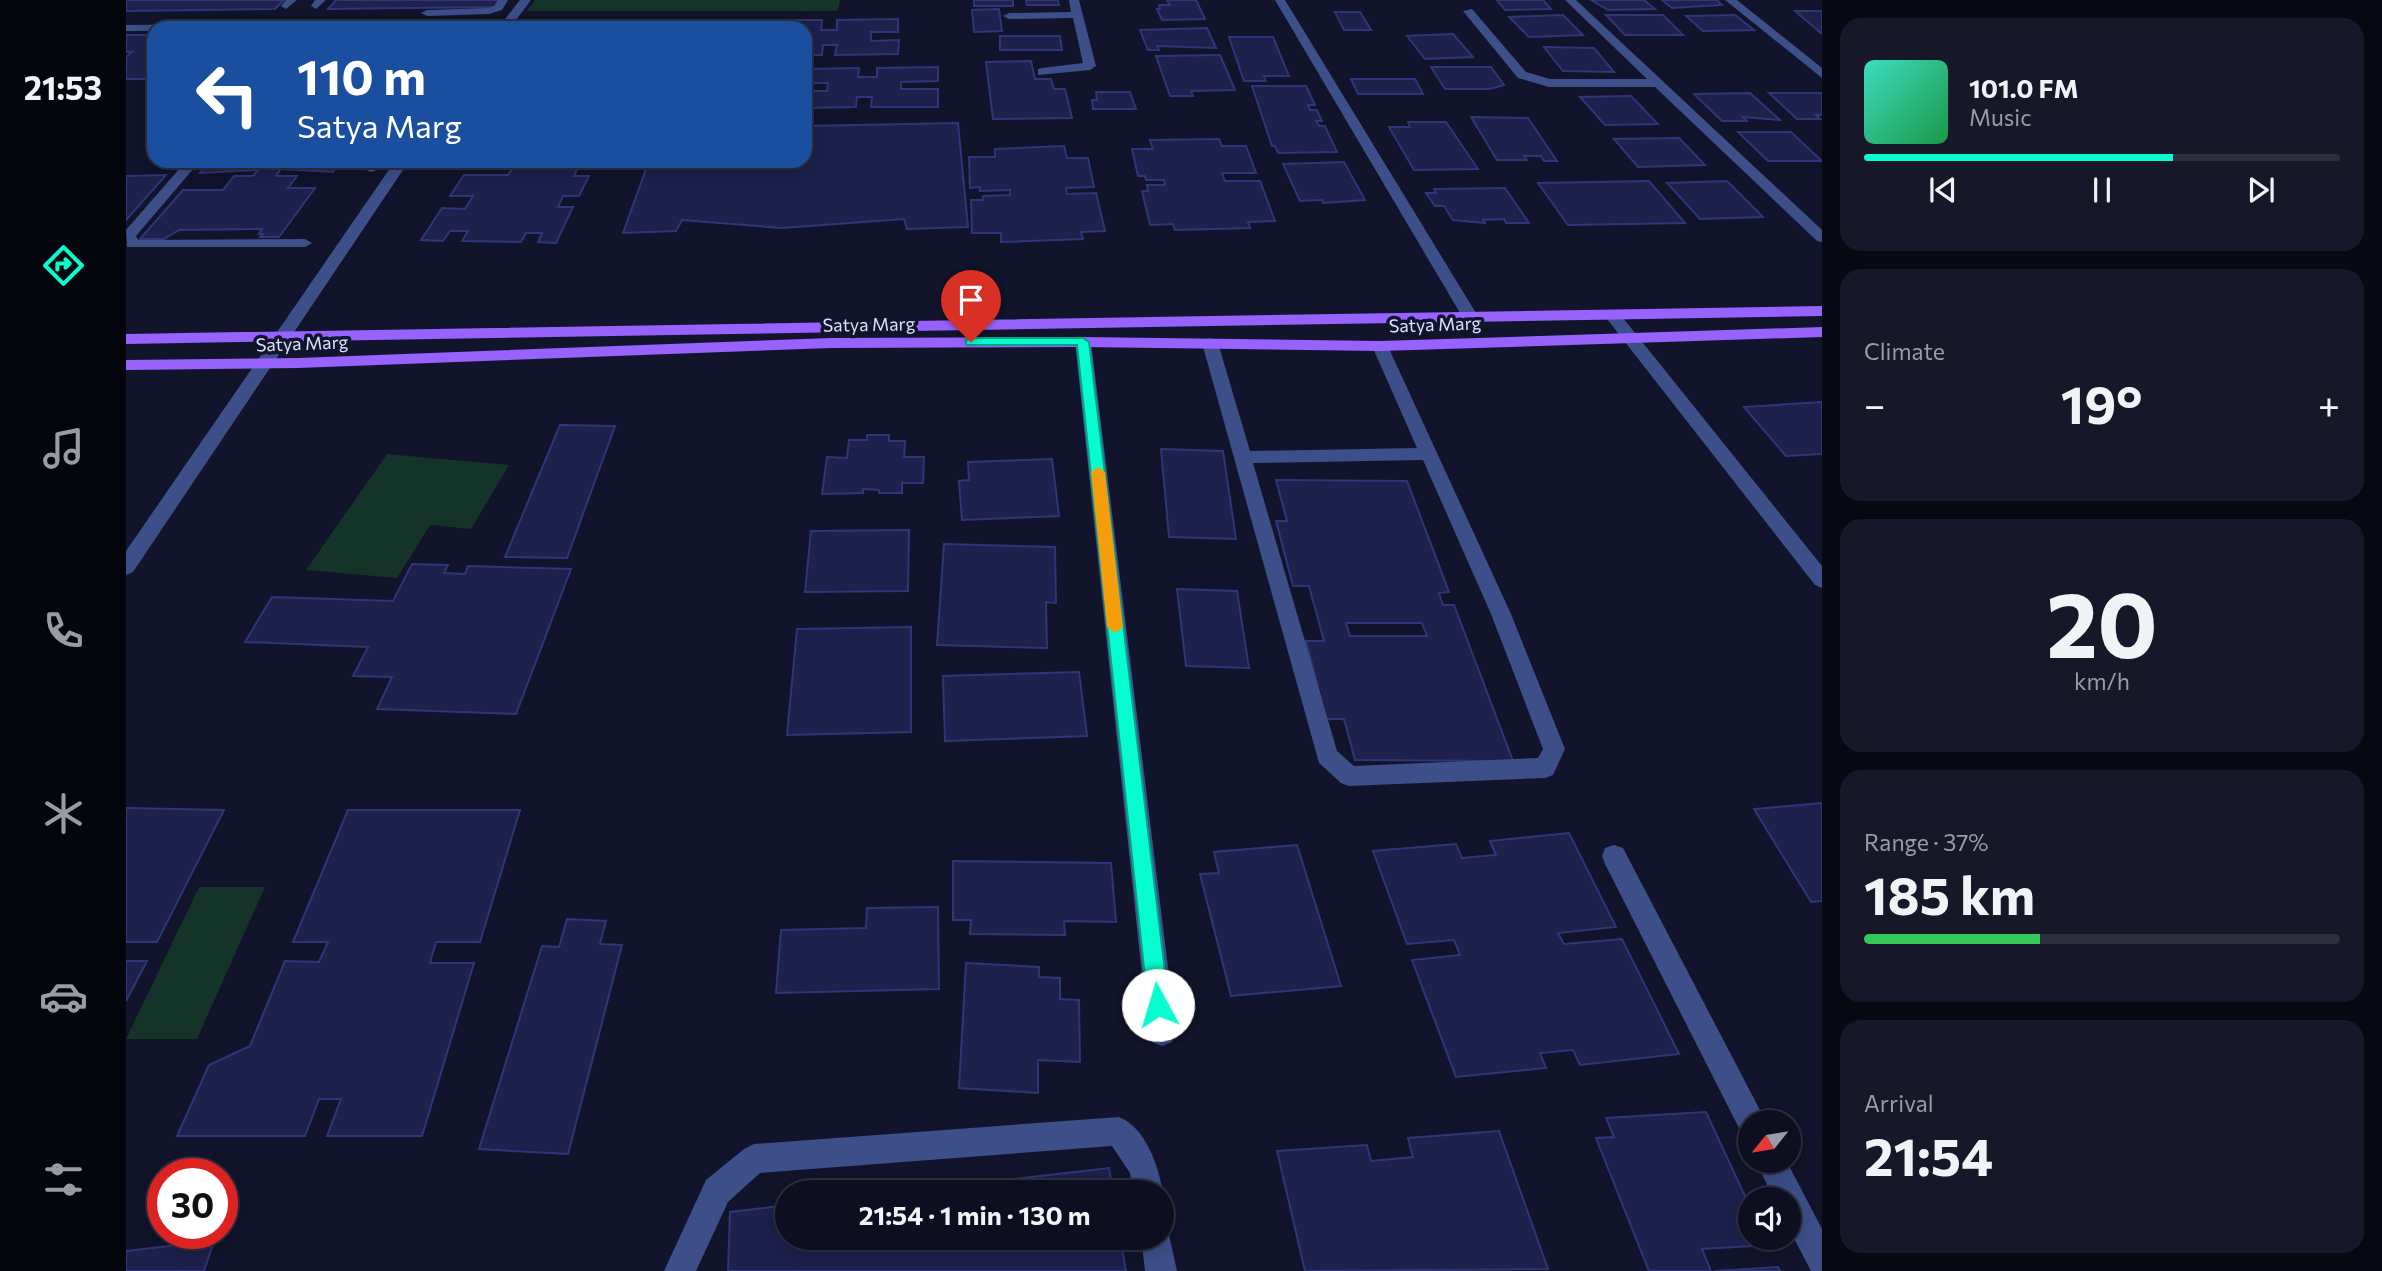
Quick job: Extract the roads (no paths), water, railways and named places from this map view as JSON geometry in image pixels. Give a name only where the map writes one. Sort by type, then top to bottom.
[{"type":"main road","name":"Satya Marg","points":[[126,338],[1822,311]]},
{"type":"main road","name":"Satya Marg","points":[[126,365],[264,364],[831,343],[1083,342],[1380,346],[1822,332]]},
{"type":"street","points":[[410,13],[489,11],[498,8],[503,0]]},
{"type":"street","points":[[510,21],[526,0]]},
{"type":"street","points":[[1042,72],[1090,66],[1074,0]]},
{"type":"street","points":[[1280,0],[1471,318]]},
{"type":"street","points":[[1570,0],[1822,238]]},
{"type":"street","points":[[1730,0],[1822,74]]},
{"type":"street","points":[[1468,11],[1522,75],[1549,83],[1658,83]]},
{"type":"street","points":[[1009,16],[1078,15]]},
{"type":"street","points":[[126,28],[147,28]]},
{"type":"street","points":[[187,168],[128,236],[132,244],[305,243]]},
{"type":"street","points":[[126,566],[397,168]]},
{"type":"street","points":[[1613,316],[1822,580]]},
{"type":"street","points":[[1083,342],[1162,1032]]},
{"type":"street","points":[[1210,343],[1327,756],[1349,776],[1545,768],[1554,749],[1501,614],[1380,346]]},
{"type":"street","points":[[1243,457],[1430,454]]},
{"type":"street","points":[[1614,856],[1745,1110]]},
{"type":"street","points":[[680,1271],[718,1191],[754,1159],[1119,1131],[1144,1168],[1146,1180]]},
{"type":"street","points":[[1777,1173],[1822,1261]]},
{"type":"street","points":[[1158,1250],[1161,1271]]}]
